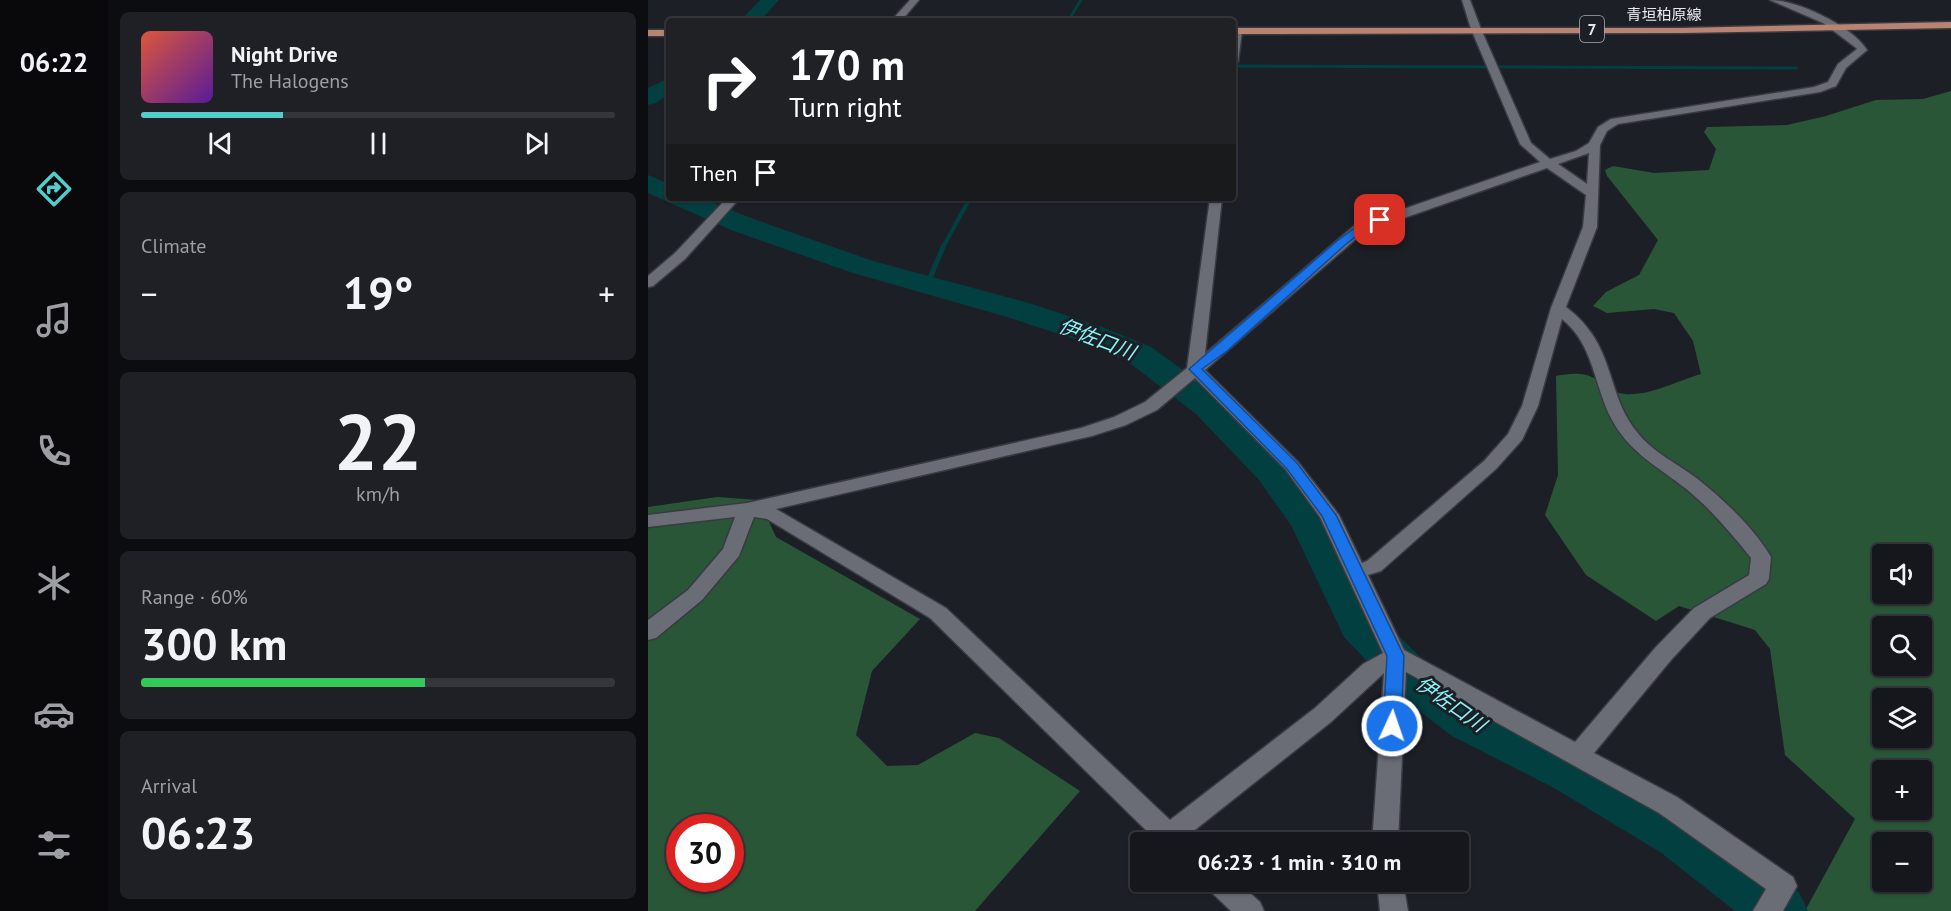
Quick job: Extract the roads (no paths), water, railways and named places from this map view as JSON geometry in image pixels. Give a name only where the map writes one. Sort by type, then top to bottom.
[{"type":"main road","name":"青垣柏原線","points":[[1236,31],[1837,29],[1951,25]]},
{"type":"main road","points":[[648,33],[666,33]]},
{"type":"street","points":[[899,18],[915,0]]},
{"type":"street","points":[[1466,0],[1476,29],[1526,144],[1593,194]]},
{"type":"street","points":[[1355,572],[1374,566],[1490,465],[1516,436],[1530,406],[1558,308],[1590,227],[1594,145],[1602,129],[1615,121],[1825,88],[1832,84],[1842,66],[1862,50],[1859,45],[1826,21],[1774,0]]},
{"type":"street","points":[[648,520],[747,509],[1086,432],[1120,421],[1151,406],[1222,348],[1359,229],[1550,164],[1594,145]]},
{"type":"street","points":[[648,283],[680,256],[731,201]]},
{"type":"street","points":[[1184,378],[1215,201]]},
{"type":"street","points":[[1558,308],[1571,316],[1596,348],[1617,410],[1631,436],[1650,454],[1693,485],[1729,518],[1761,557],[1759,579],[1702,613],[1662,654],[1579,754]]},
{"type":"street","points":[[1184,378],[1292,466],[1329,515],[1396,656],[1387,832]]},
{"type":"street","points":[[648,632],[695,595],[732,550],[747,509]]},
{"type":"street","points":[[747,509],[772,514],[938,613],[1165,832]]},
{"type":"street","points":[[1396,656],[1579,754],[1668,805],[1784,886],[1767,911]]},
{"type":"street","points":[[1183,832],[1323,715],[1371,670],[1396,656]]},
{"type":"street","points":[[1230,892],[1250,911]]},
{"type":"street","points":[[1391,892],[1394,911]]},
{"type":"waterway","points":[[752,18],[770,0]]},
{"type":"waterway","points":[[1070,18],[1081,0]]},
{"type":"waterway","points":[[1236,66],[1796,68]]},
{"type":"waterway","points":[[648,98],[666,86]]},
{"type":"waterway","name":"伊佐口川","points":[[648,183],[666,192]]},
{"type":"waterway","name":"伊佐口川","points":[[685,201],[741,224],[863,267],[1018,310],[1091,334],[1139,354],[1209,406],[1273,472],[1310,522],[1360,625],[1419,685],[1469,722],[1572,773],[1679,835],[1779,911]]},
{"type":"waterway","points":[[944,246],[968,201]]},
{"type":"waterway","points":[[927,285],[944,246]]}]
